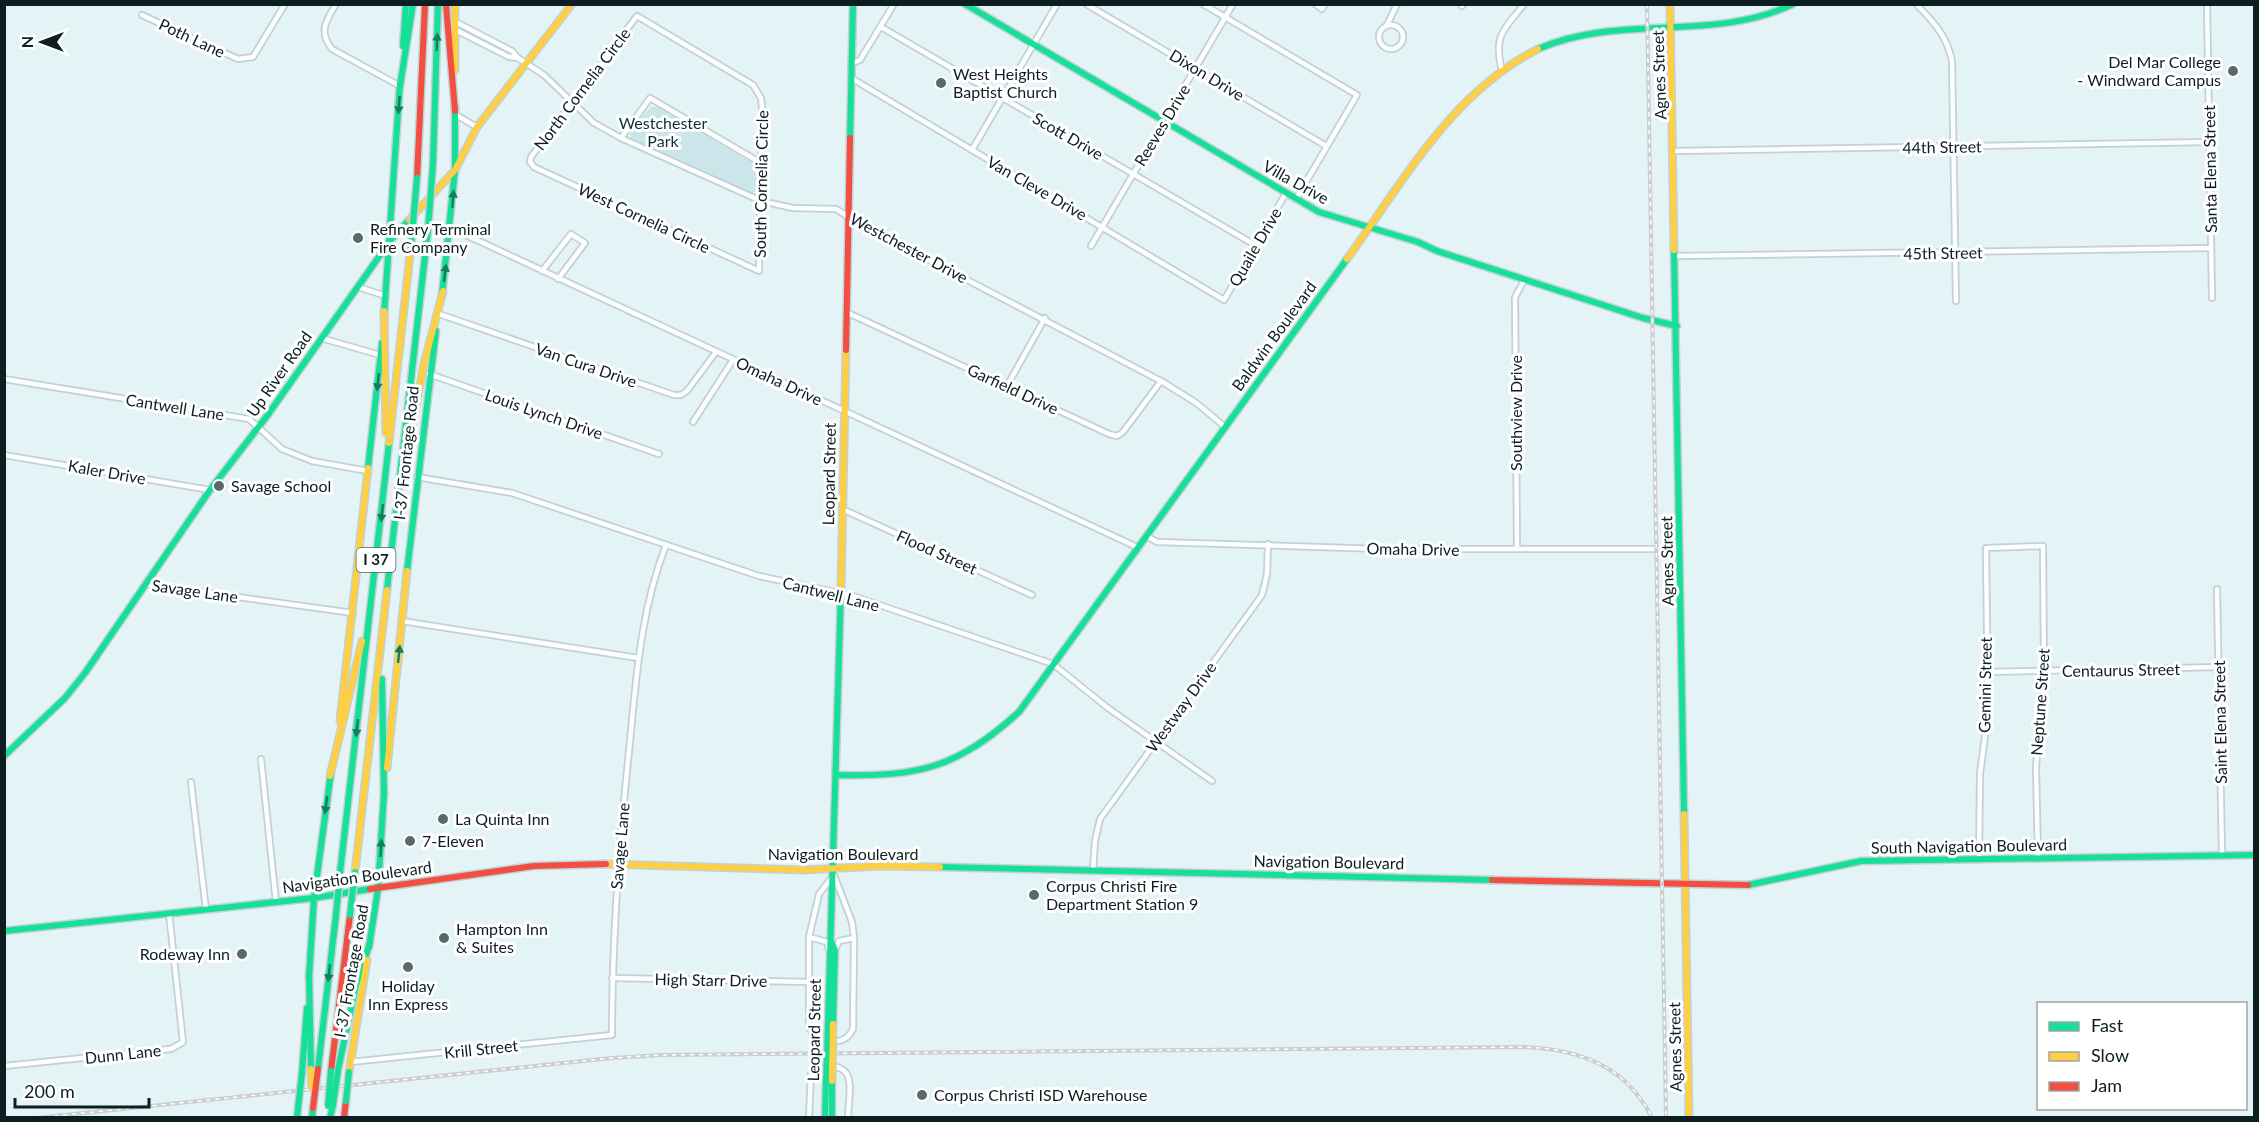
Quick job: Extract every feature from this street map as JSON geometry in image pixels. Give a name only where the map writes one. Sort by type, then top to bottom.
[{"type":"main road","points":[[297,1118],[314,898],[330,776],[343,701],[386,296],[406,4]]},
{"type":"main road","points":[[400,86],[413,4]]},
{"type":"main road","name":"I 37","points":[[315,1069],[336,915],[411,246],[417,178],[425,4]]},
{"type":"main road","name":"I 37","points":[[335,1071],[350,915],[428,230],[433,164],[438,4]]},
{"type":"main road","points":[[446,4],[456,113]]},
{"type":"main road","name":"I-37 Frontage Road","points":[[344,1118],[350,1062],[378,889],[384,795],[417,477],[429,374],[451,228],[455,170],[455,4]]},
{"type":"main road","name":"Up River Road","points":[[4,756],[65,698],[85,673],[210,490],[258,428],[390,241],[455,170],[477,126],[572,4]]},
{"type":"main road","name":"Leopard Street","points":[[825,1118],[831,1024],[853,4]]},
{"type":"main road","name":"Agnes Street","points":[[1670,4],[1689,1118]]},
{"type":"main road","name":"Baldwin Boulevard","points":[[837,775],[889,777],[924,772],[951,762],[999,731],[1019,712],[1451,115],[1501,68],[1551,43],[1592,31],[1754,21],[1793,4]]},
{"type":"main road","name":"Villa Drive","points":[[969,6],[1319,212],[1677,326]]},
{"type":"main road","points":[[394,526],[424,364],[443,291]]},
{"type":"main road","points":[[384,312],[387,404],[384,490]]},
{"type":"main road","points":[[330,776],[370,608]]},
{"type":"main road","points":[[381,649],[384,795]]},
{"type":"main road","name":"South Navigation Boulevard","points":[[1686,884],[1745,886],[1862,861],[2254,855]]},
{"type":"main road","name":"Navigation Boulevard","points":[[4,931],[314,898],[516,868],[617,864],[834,872],[879,866],[1686,884]]},
{"type":"main road","points":[[329,1118],[335,1071],[356,985],[370,943]]},
{"type":"main road","points":[[309,973],[315,1069],[312,1118]]},
{"type":"main road","name":"Leopard Street","points":[[829,1081],[831,1118]]},
{"type":"street","name":"Poth Lane","points":[[142,15],[238,59],[249,59],[254,57],[285,4]]},
{"type":"street","points":[[336,4],[324,25],[324,39],[332,49],[400,86]]},
{"type":"street","points":[[851,64],[860,60],[894,4]]},
{"type":"street","points":[[972,150],[1057,4]]},
{"type":"street","name":"Dixon Drive","points":[[1086,4],[1326,146]]},
{"type":"street","points":[[1203,4],[1226,18]]},
{"type":"street","name":"Reeves Drive","points":[[1091,246],[1233,4]]},
{"type":"street","points":[[1315,4],[1324,7]]},
{"type":"street","points":[[1387,25],[1397,27],[1402,35],[1400,44],[1392,49],[1380,41],[1380,32],[1387,25],[1397,4]]},
{"type":"street","points":[[1501,68],[1497,46],[1504,31],[1524,4]]},
{"type":"street","points":[[1916,4],[1940,29],[1949,45],[1952,61],[1956,301]]},
{"type":"street","name":"Santa Elena Street","points":[[2206,4],[2212,298]]},
{"type":"street","name":"South Cornelia Circle","points":[[637,16],[753,85],[761,98],[759,271]]},
{"type":"street","name":"North Cornelia Circle","points":[[530,162],[531,157],[637,16]]},
{"type":"street","name":"Quaile Drive","points":[[1226,18],[1357,95],[1296,199]]},
{"type":"street","points":[[454,21],[512,51],[518,58]]},
{"type":"street","name":"Scott Drive","points":[[881,27],[1255,245]]},
{"type":"street","points":[[454,29],[508,57],[518,58]]},
{"type":"street","name":"Westchester Drive","points":[[518,58],[544,75],[594,123],[621,138],[760,201],[793,208],[836,209],[1161,381],[1195,402],[1224,426]]},
{"type":"street","name":"Van Cleve Drive","points":[[850,78],[1224,300]]},
{"type":"street","points":[[621,138],[650,98],[761,163]]},
{"type":"street","points":[[456,113],[477,126]]},
{"type":"street","name":"44th Street","points":[[1674,151],[2210,142]]},
{"type":"street","name":"West Cornelia Circle","points":[[530,162],[534,167],[759,271]]},
{"type":"street","name":"Quaile Drive","points":[[1224,300],[1286,193]]},
{"type":"street","name":"Omaha Drive","points":[[451,228],[1139,548]]},
{"type":"street","points":[[542,271],[571,234],[585,243],[558,279]]},
{"type":"street","name":"45th Street","points":[[1675,256],[2211,248]]},
{"type":"street","name":"Southview Drive","points":[[1517,549],[1515,297],[1525,279]]},
{"type":"street","points":[[358,287],[386,296]]},
{"type":"street","name":"Garfield Drive","points":[[845,312],[1117,436],[1123,432],[1161,381]]},
{"type":"street","name":"Van Cura Drive","points":[[439,314],[674,395],[681,395],[687,391],[716,352]]},
{"type":"street","points":[[1007,386],[1045,318]]},
{"type":"street","points":[[321,338],[380,355]]},
{"type":"street","points":[[693,422],[733,360]]},
{"type":"street","name":"Louis Lynch Drive","points":[[429,374],[658,454]]},
{"type":"street","name":"Cantwell Lane","points":[[4,379],[249,418],[282,449],[312,461],[368,471]]},
{"type":"street","name":"Kaler Drive","points":[[4,455],[210,490]]},
{"type":"street","name":"Cantwell Lane","points":[[417,477],[512,494],[759,576],[841,594],[1053,664],[1108,708],[1157,740],[1212,781]]},
{"type":"street","name":"Flood Street","points":[[842,508],[1032,595]]},
{"type":"street","name":"Omaha Drive","points":[[1147,536],[1157,542],[1383,549],[1680,549]]},
{"type":"street","name":"Westway Drive","points":[[1093,870],[1095,841],[1100,819],[1262,595],[1267,574],[1268,544]]},
{"type":"street","name":"Savage Lane","points":[[612,1035],[617,864],[638,658],[643,621],[653,578],[666,545]]},
{"type":"street","name":"Gemini Street","points":[[1978,858],[1980,774],[1988,713],[1986,548],[2043,546]]},
{"type":"street","name":"Neptune Street","points":[[2038,858],[2036,767],[2044,671],[2043,546]]},
{"type":"street","name":"Savage Lane","points":[[144,584],[353,613]]},
{"type":"street","name":"Saint Elena Street","points":[[2217,589],[2222,855]]},
{"type":"street","points":[[402,621],[638,658]]},
{"type":"street","name":"Centaurus Street","points":[[1987,672],[2220,668]]},
{"type":"street","points":[[261,759],[276,902]]},
{"type":"street","points":[[191,782],[206,911]]},
{"type":"street","points":[[834,872],[852,922],[854,938],[853,1029],[849,1037],[842,1042],[818,1041],[812,1036],[809,1028],[809,936],[819,894],[834,872]]},
{"type":"street","name":"Dunn Lane","points":[[4,1065],[171,1049],[183,1042],[169,913]]},
{"type":"street","points":[[809,936],[827,942],[832,948],[839,941],[854,938]]},
{"type":"street","name":"High Starr Drive","points":[[612,978],[809,982]]},
{"type":"street","name":"Krill Street","points":[[350,1062],[612,1035]]},
{"type":"street","points":[[809,1118],[811,1072],[817,1066],[830,1065],[841,1067],[846,1071],[849,1080],[848,1118]]},
{"type":"green space","name":"Westchester Park","points":[[651,107],[657,107],[756,165],[757,191],[752,193],[631,138],[629,131]]},
{"type":"railway","points":[[1647,4],[1666,1118]]},
{"type":"railway","points":[[36,1118],[612,1058],[662,1055],[1523,1047],[1563,1051],[1598,1063],[1629,1085],[1652,1118]]},
{"type":"traffic: fast","points":[[403,46],[406,4]]},
{"type":"traffic: fast","points":[[400,86],[413,4]]},
{"type":"traffic: fast","points":[[433,164],[438,4]]},
{"type":"traffic: fast","points":[[850,138],[853,4]]},
{"type":"traffic: fast","points":[[965,4],[1319,212],[1418,242],[1437,251],[1643,318],[1677,326]]},
{"type":"traffic: fast","points":[[1538,49],[1569,38],[1601,32],[1731,22],[1762,16],[1793,4]]},
{"type":"traffic: fast","points":[[384,315],[400,83]]},
{"type":"traffic: fast","points":[[442,295],[455,170],[455,107]]},
{"type":"traffic: fast","points":[[428,230],[433,164]]},
{"type":"traffic: fast","points":[[411,246],[417,178]]},
{"type":"traffic: fast","points":[[4,756],[65,698],[85,673],[210,490],[267,416],[390,241],[409,220]]},
{"type":"traffic: fast","points":[[387,590],[428,230]]},
{"type":"traffic: fast","points":[[1674,250],[1684,814]]},
{"type":"traffic: fast","points":[[837,775],[891,774],[936,765],[976,746],[1019,712],[1347,259]]},
{"type":"traffic: fast","points":[[407,571],[436,331]]},
{"type":"traffic: fast","points":[[368,468],[382,343]]},
{"type":"traffic: fast","points":[[340,873],[389,443]]},
{"type":"traffic: fast","points":[[828,1024],[841,588]]},
{"type":"traffic: fast","points":[[382,679],[384,795]]},
{"type":"traffic: fast","points":[[309,977],[314,898],[331,772]]},
{"type":"traffic: fast","points":[[369,947],[378,889],[384,793]]},
{"type":"traffic: fast","points":[[1748,885],[1861,861],[2254,855]]},
{"type":"traffic: fast","points":[[940,867],[1492,880]]},
{"type":"traffic: fast","points":[[350,915],[355,872]]},
{"type":"traffic: fast","points":[[336,915],[340,873]]},
{"type":"traffic: fast","points":[[4,931],[314,898],[370,889]]},
{"type":"traffic: fast","points":[[318,1069],[336,915]]},
{"type":"traffic: fast","points":[[338,1070],[356,985],[370,943]]},
{"type":"traffic: fast","points":[[832,943],[835,950],[833,1024]]},
{"type":"traffic: fast","points":[[309,973],[311,1069]]},
{"type":"traffic: fast","points":[[302,1073],[307,1008]]},
{"type":"traffic: fast","points":[[826,1081],[828,1024]]},
{"type":"traffic: fast","points":[[333,1105],[338,1070]]},
{"type":"traffic: fast","points":[[328,1106],[331,1071]]},
{"type":"traffic: fast","points":[[346,1101],[349,1072]]},
{"type":"traffic: fast","points":[[298,1108],[302,1073]]},
{"type":"traffic: fast","points":[[825,1118],[826,1081]]},
{"type":"traffic: fast","points":[[832,1081],[832,1118]]},
{"type":"traffic: fast","points":[[330,1118],[333,1105]]},
{"type":"traffic: fast","points":[[297,1118],[298,1108]]},
{"type":"traffic: fast","points":[[312,1118],[313,1108]]},
{"type":"traffic: slow","points":[[455,4],[455,70]]},
{"type":"traffic: slow","points":[[409,220],[455,170],[477,127],[572,4]]},
{"type":"traffic: slow","points":[[1670,4],[1674,250]]},
{"type":"traffic: slow","points":[[1347,259],[1409,170],[1454,114],[1507,67],[1538,49]]},
{"type":"traffic: slow","points":[[389,443],[411,246]]},
{"type":"traffic: slow","points":[[407,454],[424,364],[443,291]]},
{"type":"traffic: slow","points":[[384,311],[386,433]]},
{"type":"traffic: slow","points":[[841,588],[846,350]]},
{"type":"traffic: slow","points":[[340,721],[368,468]]},
{"type":"traffic: slow","points":[[387,768],[407,571]]},
{"type":"traffic: slow","points":[[355,872],[387,590]]},
{"type":"traffic: slow","points":[[330,776],[362,641]]},
{"type":"traffic: slow","points":[[1684,814],[1689,1118]]},
{"type":"traffic: slow","points":[[606,864],[804,870],[879,866],[940,867]]},
{"type":"traffic: slow","points":[[349,1072],[367,960]]},
{"type":"traffic: slow","points":[[832,1081],[833,1024]]},
{"type":"traffic: slow","points":[[311,1069],[312,1088]]},
{"type":"traffic: jam","points":[[417,178],[425,4]]},
{"type":"traffic: jam","points":[[446,4],[455,111]]},
{"type":"traffic: jam","points":[[846,350],[850,138]]},
{"type":"traffic: jam","points":[[370,889],[534,866],[606,864]]},
{"type":"traffic: jam","points":[[1492,880],[1748,885]]},
{"type":"traffic: jam","points":[[331,1071],[350,915]]},
{"type":"traffic: jam","points":[[313,1108],[318,1069]]},
{"type":"traffic: jam","points":[[344,1118],[346,1101]]},
{"type":"place","name":"Del Mar College - Windward Campus","points":[[2233,71]]},
{"type":"place","name":"West Heights Baptist Church","points":[[941,83]]},
{"type":"place","name":"Refinery Terminal Fire Company","points":[[358,238]]},
{"type":"place","name":"Savage School","points":[[219,486]]},
{"type":"place","name":"La Quinta Inn","points":[[443,819]]},
{"type":"place","name":"7-Eleven","points":[[410,841]]},
{"type":"place","name":"Corpus Christi Fire Department Station 9","points":[[1034,895]]},
{"type":"place","name":"Hampton Inn & Suites","points":[[444,938]]},
{"type":"place","name":"Rodeway Inn","points":[[242,954]]},
{"type":"place","name":"Holiday Inn Express","points":[[408,967]]},
{"type":"place","name":"Corpus Christi ISD Warehouse","points":[[922,1095]]}]
